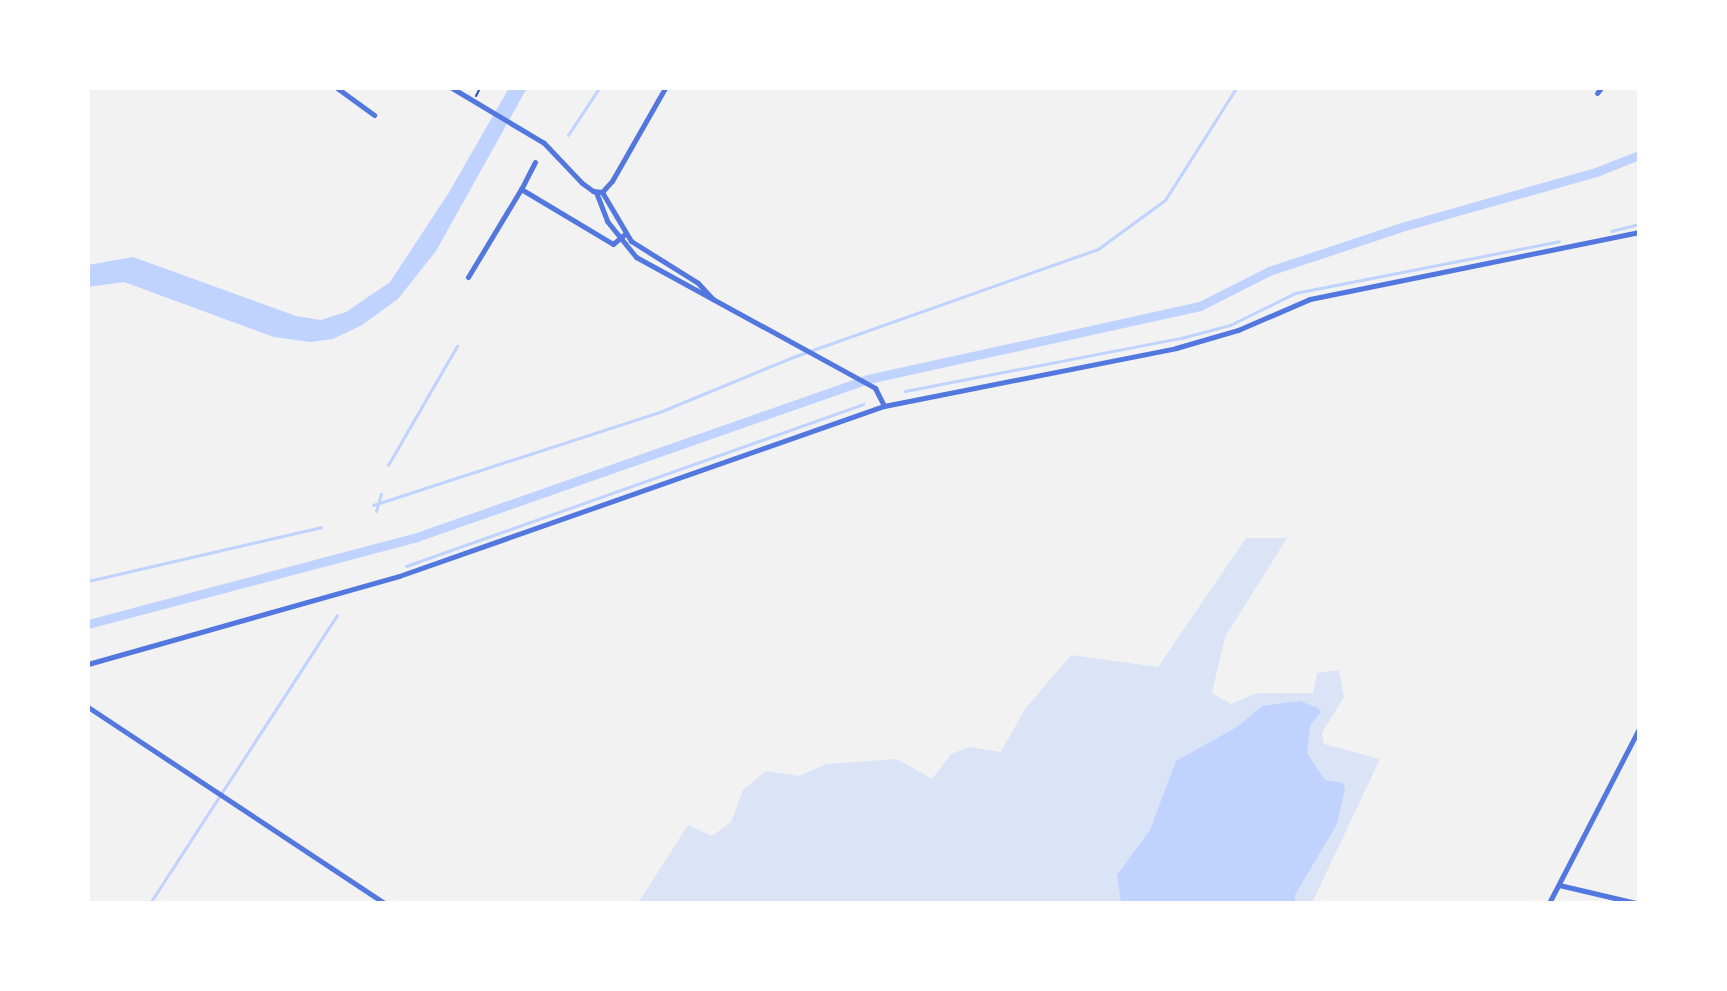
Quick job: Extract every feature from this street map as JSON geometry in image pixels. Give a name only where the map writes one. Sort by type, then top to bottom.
[{"type":"street","points":[[337,88],[374,115]]},
{"type":"street","points":[[452,88],[544,143],[582,183],[599,192],[625,234],[640,249],[698,283],[719,305]]},
{"type":"street","points":[[665,88],[599,192],[601,212],[619,239],[636,257],[868,384],[880,393],[884,406]]},
{"type":"street","points":[[468,277],[535,162]]},
{"type":"street","points":[[521,189],[613,244],[625,234]]},
{"type":"street","points":[[88,664],[399,576],[884,406],[1176,348],[1238,330],[1310,299],[1639,232]]},
{"type":"street","points":[[88,707],[384,903]]},
{"type":"street","points":[[1549,903],[1639,729]]},
{"type":"street","points":[[1559,885],[1636,903]]},
{"type":"shaded area","points":[[1246,538],[1287,538],[1225,637],[1212,693],[1231,704],[1257,693],[1313,693],[1317,673],[1339,670],[1344,697],[1322,733],[1324,744],[1380,759],[1312,903],[638,903],[688,825],[712,836],[731,822],[743,790],[766,771],[799,776],[826,764],[897,759],[932,779],[951,754],[969,747],[1001,752],[1025,709],[1071,655],[1158,667]]},
{"type":"water","points":[[509,88],[527,88],[436,251],[398,299],[362,325],[333,339],[310,342],[274,337],[124,282],[88,287],[88,265],[133,257],[296,316],[321,320],[346,312],[390,282],[448,194]]},
{"type":"water","points":[[1300,701],[1321,712],[1310,726],[1307,753],[1325,780],[1343,783],[1345,789],[1337,824],[1295,895],[1295,903],[1121,903],[1117,875],[1150,830],[1176,761],[1237,727],[1262,706]]},
{"type":"waterway","points":[[568,135],[599,88]]},
{"type":"waterway","points":[[373,505],[662,411],[793,357],[1098,249],[1165,200],[1236,88]]},
{"type":"waterway","points":[[88,624],[414,538],[868,379],[1200,306],[1269,271],[1405,226],[1596,172],[1639,155]]},
{"type":"waterway","points":[[1611,231],[1639,224]]},
{"type":"waterway","points":[[905,391],[1181,338],[1230,325],[1295,293],[1559,241]]},
{"type":"waterway","points":[[388,465],[457,346]]},
{"type":"waterway","points":[[406,566],[863,404]]},
{"type":"waterway","points":[[376,511],[381,494]]},
{"type":"waterway","points":[[88,581],[321,527]]},
{"type":"waterway","points":[[150,903],[337,615]]}]
